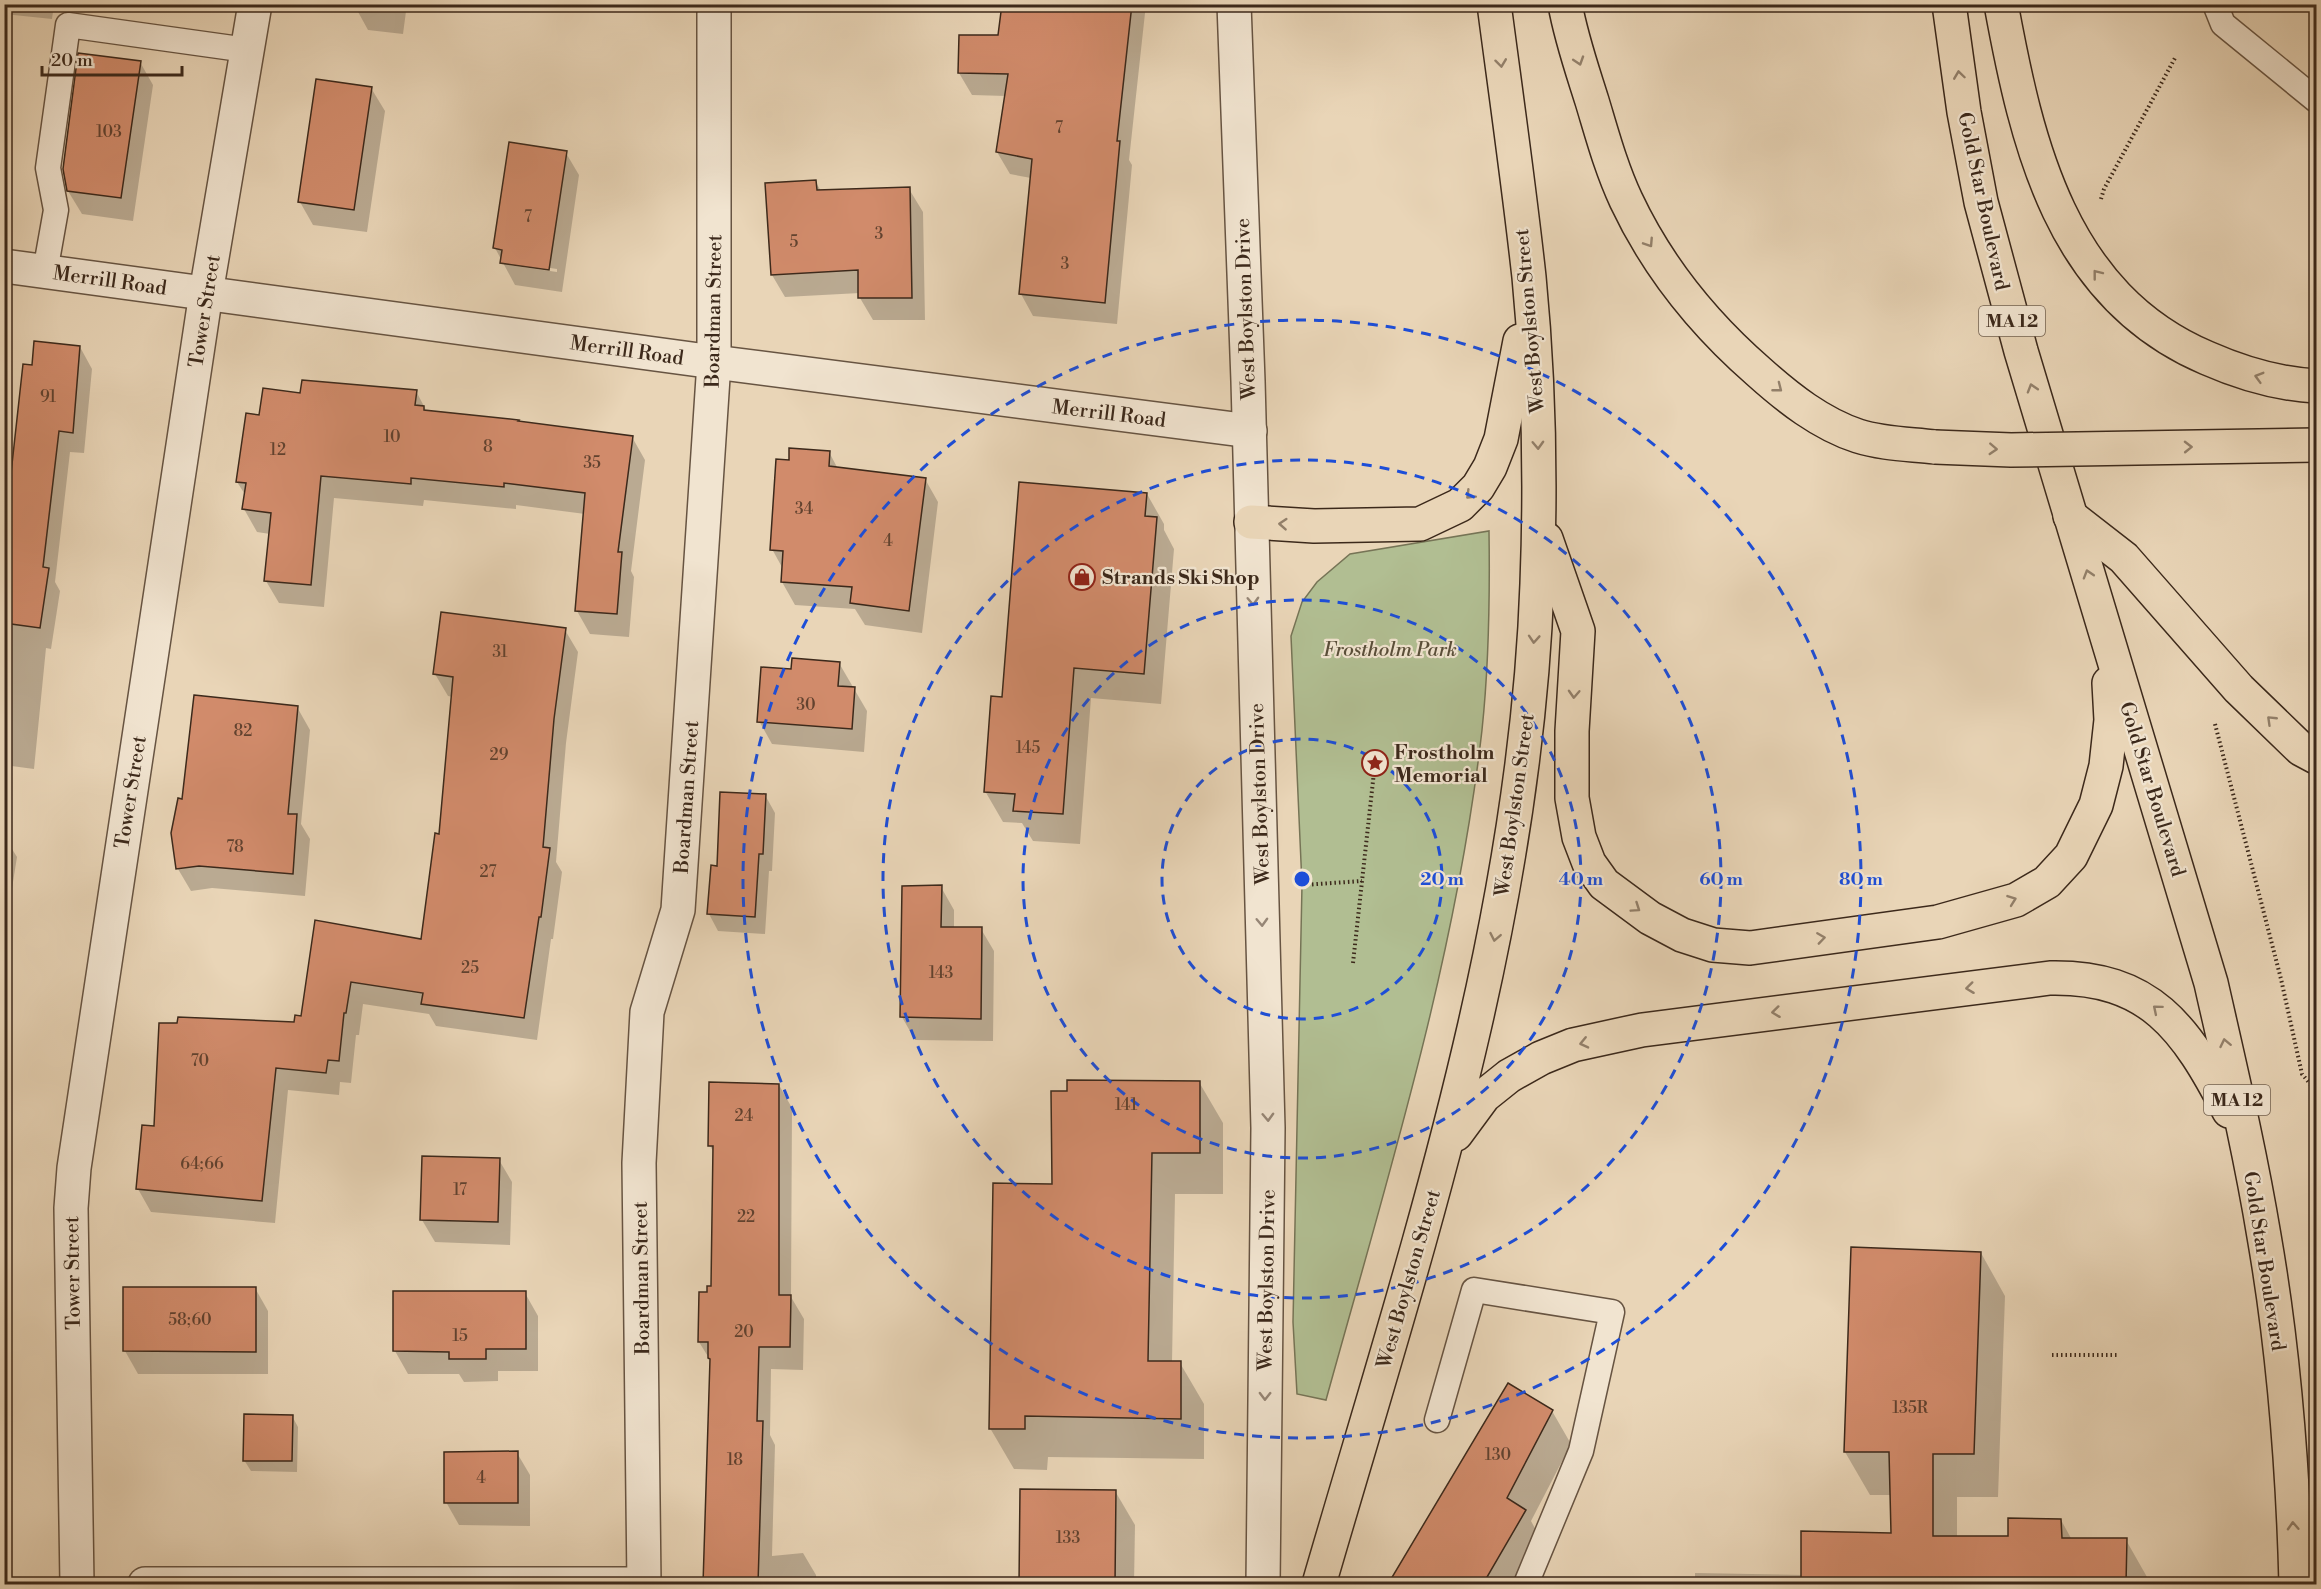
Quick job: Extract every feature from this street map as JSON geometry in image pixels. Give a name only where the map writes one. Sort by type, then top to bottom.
[{"type":"main road","name":"West Boylston Street","points":[[1318,1584],[1445,1150],[1489,965],[1514,819],[1531,671],[1537,589],[1539,444],[1529,280],[1494,4]]},
{"type":"main road","points":[[1565,4],[1571,37],[1608,155],[1625,198],[1644,236],[1701,313],[1744,360],[1776,387],[1829,423],[1858,436],[1883,442],[1935,447],[2011,450],[2316,445]]},
{"type":"main road","name":"Gold Star Boulevard","points":[[1949,4],[1966,123],[1981,202],[2012,322],[2211,983],[2247,1144],[2265,1238],[2279,1350],[2290,1464],[2296,1584]]},
{"type":"main road","points":[[2001,4],[2017,85],[2041,168],[2056,208],[2076,246],[2100,278],[2127,308],[2159,333],[2194,353],[2231,369],[2270,380],[2316,386]]},
{"type":"main road","points":[[1251,522],[1314,526],[1420,524],[1460,505],[1478,487],[1490,467],[1501,439],[1529,280]]},
{"type":"main road","points":[[1539,516],[1578,631],[1572,731],[1572,798],[1579,837],[1588,863],[1604,884],[1650,918],[1682,935],[1713,945],[1750,948],[1938,922],[2016,900],[2047,882],[2071,856],[2088,825],[2096,805],[2106,766],[2111,720],[2105,630]]},
{"type":"main road","points":[[2070,516],[2124,558],[2239,689],[2301,748],[2316,757]]},
{"type":"main road","points":[[1445,1150],[1484,1096],[1509,1076],[1541,1058],[1573,1045],[1642,1030],[2050,978],[2075,977],[2100,981],[2131,992],[2154,1006],[2181,1032],[2219,1092],[2247,1144]]},
{"type":"street","name":"Tower Street","points":[[77,1584],[71,1208],[74,1168],[206,293],[255,4]]},
{"type":"street","name":"Boardman Street","points":[[644,1584],[639,1162],[647,1012],[678,910],[714,362],[714,4]]},
{"type":"street","name":"West Boylston Drive","points":[[1234,4],[1250,431],[1268,1128],[1263,1584]]},
{"type":"street","name":"Merrill Road","points":[[4,266],[714,362],[1250,431]]},
{"type":"street","points":[[145,1584],[644,1584]]},
{"type":"lane","points":[[2215,4],[2223,24],[2316,99]]},
{"type":"lane","points":[[45,272],[56,210],[48,168],[68,25],[248,50]]},
{"type":"lane","points":[[1437,1420],[1474,1290],[1612,1312],[1581,1450],[1526,1584]]},
{"type":"path","points":[[2098,207],[2104,189],[2175,58]]},
{"type":"path","points":[[2215,723],[2281,979],[2302,1074],[2316,1091]]},
{"type":"path","points":[[1353,963],[1376,763]]},
{"type":"path","points":[[1302,885],[1362,881]]},
{"type":"path","points":[[2052,1355],[2117,1355]]},
{"type":"green space","name":"Frostholm Park","points":[[1489,531],[1488,631],[1482,730],[1455,900],[1417,1068],[1326,1400],[1297,1394],[1293,1322],[1302,885],[1291,636],[1302,602],[1317,582],[1350,554]]},
{"type":"building","points":[[1002,4],[1132,4],[1117,141],[1120,141],[1105,303],[1019,294],[1032,159],[996,152],[1008,74],[958,73],[959,35],[998,35]]},
{"type":"building","points":[[78,53],[141,61],[121,198],[67,191],[63,169]]},
{"type":"building","points":[[316,79],[372,87],[354,210],[298,202]]},
{"type":"building","points":[[509,142],[567,151],[549,270],[500,263],[502,250],[493,248]]},
{"type":"building","points":[[816,180],[817,190],[910,187],[912,298],[858,298],[858,270],[771,275],[765,183]]},
{"type":"building","points":[[34,341],[80,346],[73,433],[59,431],[43,567],[49,568],[40,628],[4,623],[4,537],[23,364],[32,365]]},
{"type":"building","points":[[302,380],[417,390],[415,405],[424,406],[424,410],[519,420],[633,436],[618,552],[622,552],[617,614],[575,611],[585,493],[504,483],[504,487],[411,478],[411,484],[321,476],[311,585],[264,581],[271,513],[242,509],[246,483],[236,482],[246,413],[259,415],[263,388],[300,393]]},
{"type":"building","points":[[789,448],[830,451],[829,466],[926,478],[909,611],[850,603],[852,587],[781,582],[783,551],[770,550],[776,459],[789,460]]},
{"type":"building","name":"Strands Ski Shop","points":[[1019,482],[1147,493],[1145,516],[1157,517],[1144,674],[1074,668],[1063,814],[1013,811],[1015,794],[984,792],[991,696],[1002,697]]},
{"type":"building","points":[[441,612],[566,628],[554,719],[543,847],[550,848],[524,1018],[421,1004],[423,993],[351,982],[346,1013],[344,1013],[339,1061],[328,1060],[326,1073],[276,1068],[262,1201],[136,1189],[142,1125],[154,1126],[159,1023],[177,1023],[178,1017],[294,1022],[295,1015],[301,1016],[315,920],[421,939],[435,833],[439,834],[453,677],[433,674]]},
{"type":"building","points":[[792,658],[840,662],[838,686],[855,687],[852,729],[757,722],[761,667],[791,669]]},
{"type":"building","points":[[194,695],[298,706],[288,814],[297,814],[293,874],[199,866],[176,869],[171,833],[178,798],[182,799]]},
{"type":"building","points":[[720,792],[766,794],[763,854],[759,854],[755,917],[707,914],[711,865],[717,866]]},
{"type":"building","points":[[942,885],[941,927],[982,927],[981,1019],[900,1017],[902,886]]},
{"type":"building","points":[[1067,1080],[1200,1081],[1200,1153],[1152,1153],[1148,1361],[1181,1361],[1181,1419],[1025,1416],[1025,1429],[989,1429],[993,1183],[1052,1184],[1051,1091],[1067,1091]]},
{"type":"building","points":[[709,1082],[779,1084],[779,1295],[791,1295],[790,1347],[759,1347],[757,1421],[763,1421],[758,1584],[703,1584],[710,1359],[708,1358],[708,1342],[698,1342],[699,1292],[707,1292],[707,1286],[711,1286],[713,1146],[708,1146]]},
{"type":"building","points":[[422,1156],[500,1158],[498,1222],[420,1220]]},
{"type":"building","points":[[1851,1247],[1981,1252],[1974,1454],[1933,1454],[1933,1536],[2008,1536],[2008,1518],[2061,1519],[2062,1538],[2127,1538],[2126,1584],[1801,1584],[1801,1531],[1891,1533],[1889,1452],[1844,1452]]},
{"type":"building","points":[[123,1287],[256,1287],[256,1352],[123,1351]]},
{"type":"building","points":[[393,1291],[526,1291],[526,1349],[486,1349],[486,1359],[449,1359],[449,1352],[393,1351]]},
{"type":"building","points":[[1508,1383],[1553,1410],[1507,1498],[1526,1510],[1483,1584],[1388,1584]]},
{"type":"building","points":[[244,1414],[293,1415],[292,1461],[243,1461]]},
{"type":"building","points":[[518,1451],[518,1503],[444,1503],[444,1452]]},
{"type":"building","points":[[1020,1489],[1116,1490],[1115,1584],[1019,1584]]},
{"type":"place","name":"Strands Ski Shop","points":[[1082,577]]},
{"type":"place","name":"Frostholm Memorial","points":[[1375,763]]}]
